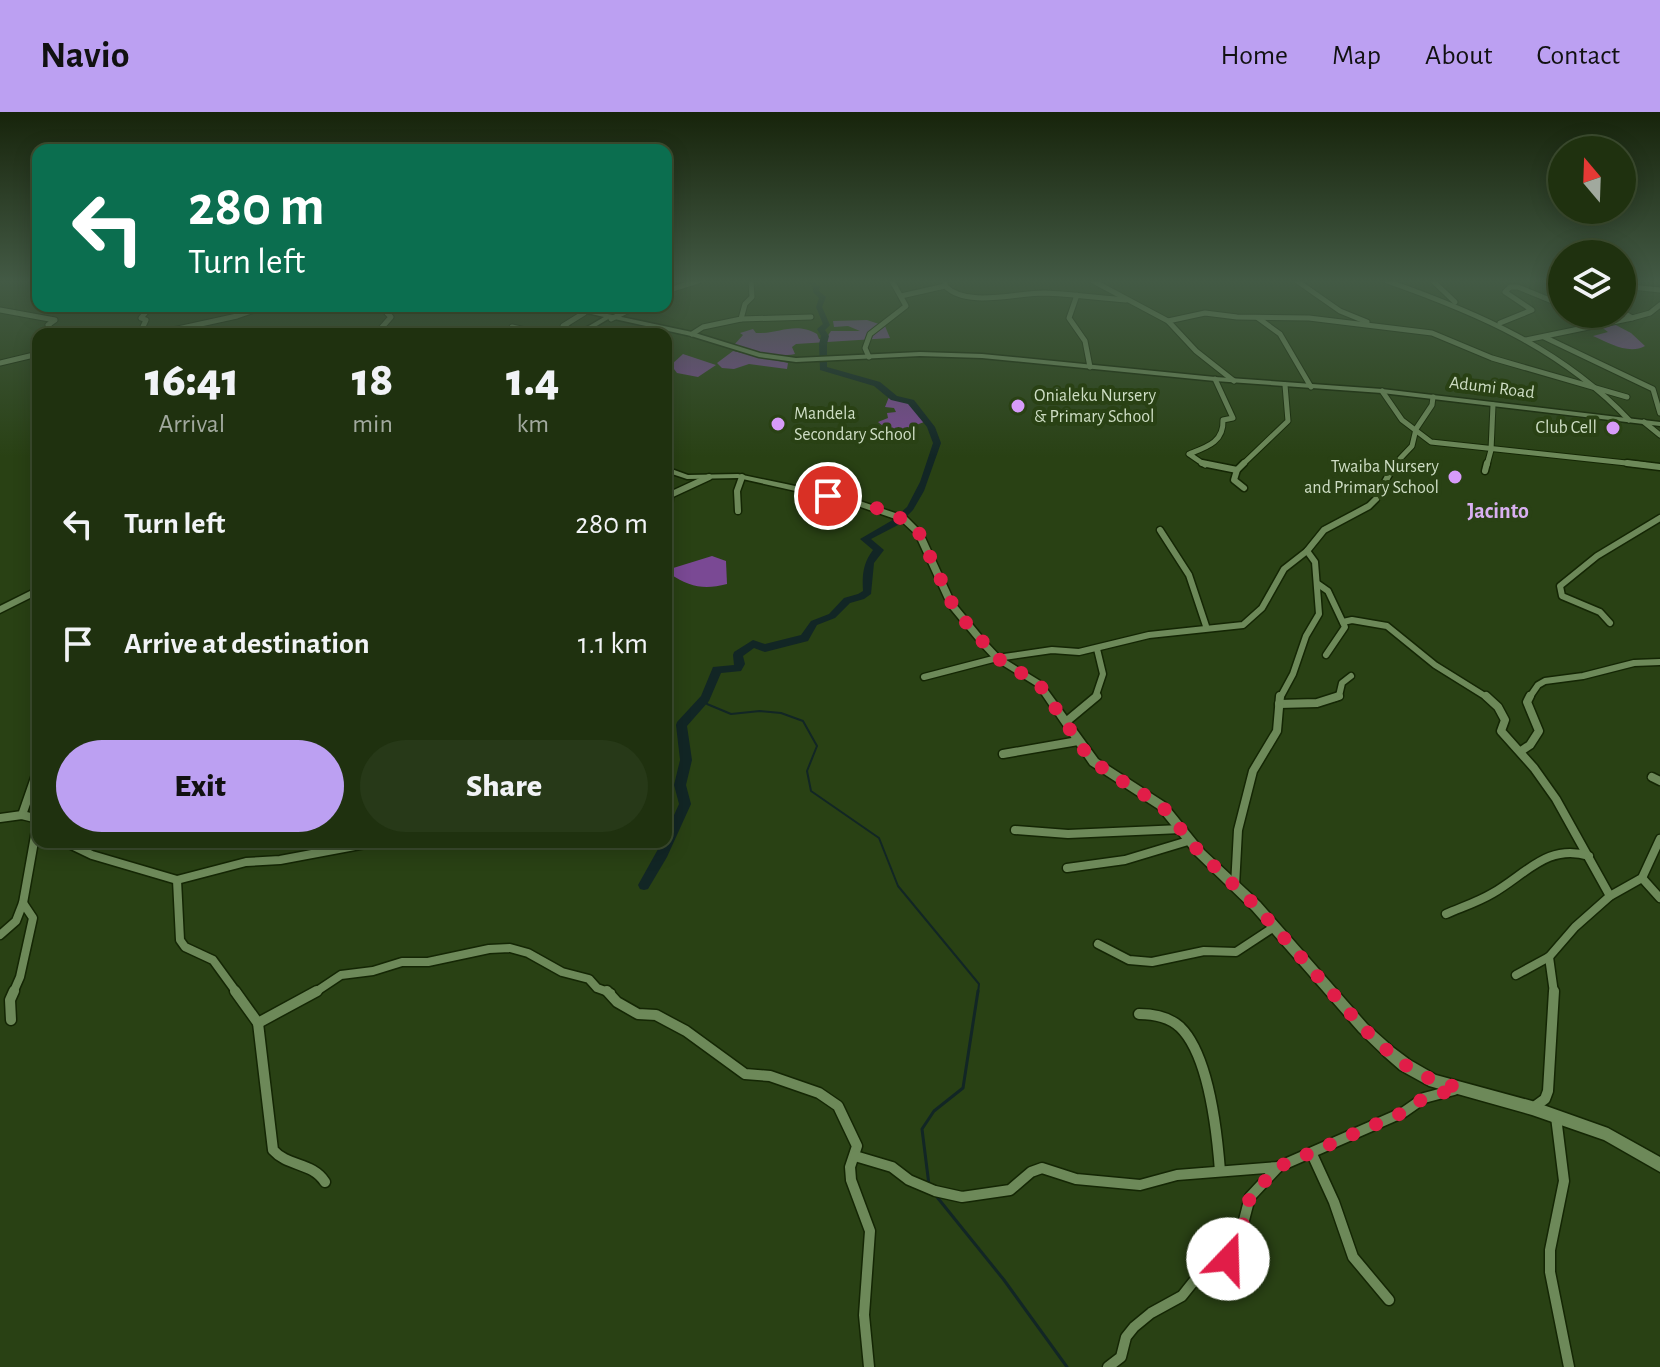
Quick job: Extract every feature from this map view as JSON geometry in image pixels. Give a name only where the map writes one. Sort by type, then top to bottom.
[{"type":"main road","name":"Adumi Road","points":[[710,340],[759,355],[796,360],[958,354],[1234,381],[1382,391],[1660,424]]},
{"type":"main road","points":[[672,471],[687,477],[742,477],[851,501],[901,518],[919,533],[951,604],[997,658],[1039,684],[1094,762],[1150,797],[1181,829],[1188,841],[1274,927],[1363,1028],[1389,1052],[1434,1081],[1532,1108],[1608,1135],[1660,1165]]},
{"type":"main road","points":[[0,610],[32,593]]},
{"type":"street","points":[[865,340],[869,357]]},
{"type":"street","points":[[1084,340],[1090,367]]},
{"type":"street","points":[[1185,340],[1234,381]]},
{"type":"street","points":[[1283,340],[1311,387]]},
{"type":"street","points":[[1451,340],[1492,358],[1627,397]]},
{"type":"street","points":[[1526,340],[1599,389],[1629,420]]},
{"type":"street","points":[[1549,340],[1653,389],[1660,413]]},
{"type":"street","points":[[0,363],[32,355]]},
{"type":"street","points":[[1215,379],[1233,418],[1223,420],[1224,433],[1220,440],[1189,454],[1206,466],[1237,470]]},
{"type":"street","points":[[1244,488],[1234,480],[1237,470],[1288,421],[1285,385]]},
{"type":"street","points":[[1382,391],[1390,406],[1415,432],[1436,443],[1660,467]]},
{"type":"street","points":[[924,677],[997,658],[1052,650],[1079,652],[1149,635],[1206,626],[1239,627],[1254,617],[1267,601],[1284,569],[1307,551],[1328,526],[1369,506],[1376,499],[1392,467],[1412,446],[1415,432],[1432,405],[1433,397]]},
{"type":"street","points":[[1485,471],[1491,450],[1493,405]]},
{"type":"street","points":[[1644,422],[1660,435]]},
{"type":"street","points":[[672,494],[709,477]]},
{"type":"street","points":[[738,511],[737,491],[742,477]]},
{"type":"street","points":[[1610,623],[1600,612],[1562,596],[1560,586],[1597,556],[1660,518]]},
{"type":"street","points":[[1160,530],[1187,568],[1206,626]]},
{"type":"street","points":[[1235,886],[1238,830],[1253,771],[1277,731],[1285,682],[1293,674],[1306,636],[1319,614],[1315,562],[1307,551]]},
{"type":"street","points":[[1318,584],[1328,591],[1344,630],[1326,655]]},
{"type":"street","points":[[1343,622],[1352,620],[1387,626],[1435,665],[1485,695],[1503,713],[1505,720],[1501,731],[1545,783],[1610,896]]},
{"type":"street","points":[[1067,721],[1100,694],[1103,667],[1097,649]]},
{"type":"street","points":[[1521,751],[1530,745],[1539,731],[1527,702],[1535,688],[1557,677],[1585,676],[1612,666],[1660,662]]},
{"type":"street","points":[[1279,704],[1302,705],[1332,700],[1339,696],[1342,683],[1351,676]]},
{"type":"street","points":[[1003,754],[1078,741]]},
{"type":"street","points":[[22,815],[32,786]]},
{"type":"street","points":[[0,818],[22,815],[32,818]]},
{"type":"street","points":[[1015,830],[1068,834],[1181,829]]},
{"type":"street","points":[[1516,975],[1549,957],[1575,927],[1610,896],[1644,880],[1660,839]]},
{"type":"street","points":[[1067,868],[1125,860],[1188,841]]},
{"type":"street","points":[[0,935],[16,921],[23,903],[33,848]]},
{"type":"street","points":[[79,848],[111,862],[158,871],[177,880],[246,862],[280,860],[344,848]]},
{"type":"street","points":[[1446,914],[1484,898],[1527,867],[1555,852],[1575,850],[1589,856]]},
{"type":"street","points":[[177,880],[180,940],[185,947],[213,960],[258,1023],[270,1143],[278,1157],[293,1165],[312,1166],[325,1182]]},
{"type":"street","points":[[1644,880],[1660,887]]},
{"type":"street","points":[[1644,880],[1660,898]]},
{"type":"street","points":[[11,1020],[10,1000],[20,977],[33,918],[23,903]]},
{"type":"street","points":[[1098,944],[1129,960],[1152,962],[1204,951],[1236,952],[1274,927]]},
{"type":"street","points":[[258,1023],[296,1005],[341,975],[392,968],[402,962],[428,962],[489,949],[510,948],[528,953],[562,972],[589,979],[597,988],[610,992],[617,1002],[638,1014],[656,1015],[686,1031],[745,1074],[770,1076],[819,1093],[838,1106],[857,1146],[850,1167],[851,1180],[870,1231],[864,1315],[869,1367]]},
{"type":"street","points":[[1532,1108],[1540,1105],[1548,1091],[1548,1050],[1555,1000],[1549,957]]},
{"type":"street","points":[[1139,1014],[1153,1013],[1169,1019],[1188,1040],[1211,1105],[1220,1171]]},
{"type":"street","points":[[855,1156],[892,1167],[909,1180],[935,1191],[962,1197],[1010,1190],[1031,1172],[1042,1168],[1076,1179],[1140,1185],[1177,1175],[1278,1167],[1404,1112],[1424,1098],[1460,1088]]},
{"type":"street","points":[[1556,1117],[1564,1181],[1550,1250],[1550,1272],[1569,1367]]},
{"type":"street","points":[[1312,1154],[1326,1182],[1353,1257],[1389,1300]]},
{"type":"street","points":[[1108,1367],[1121,1357],[1126,1337],[1134,1327],[1151,1313],[1182,1296],[1202,1271],[1228,1259],[1236,1251],[1250,1197],[1278,1167]]},
{"type":"shaded area","points":[[739,340],[865,340],[796,344],[792,347],[795,354],[787,355],[764,354],[734,345]]},
{"type":"shaded area","points":[[1601,340],[1638,340],[1645,346],[1626,349]]},
{"type":"shaded area","points":[[733,351],[788,363],[787,369],[749,364],[734,369],[722,368],[717,363]]},
{"type":"shaded area","points":[[683,354],[716,365],[698,377],[677,373],[672,364]]},
{"type":"shaded area","points":[[889,397],[909,403],[924,422],[893,434],[878,422],[888,418],[887,413],[896,412],[894,408],[885,407]]},
{"type":"shaded area","points":[[712,556],[726,561],[727,584],[697,586],[672,575],[672,568]]},
{"type":"waterway","points":[[672,833],[685,804],[680,785],[686,760],[681,725],[705,698],[717,670],[737,668],[740,664],[738,655],[753,644],[765,648],[804,638],[814,623],[832,616],[847,600],[868,592],[868,569],[879,550],[865,539],[895,523],[910,508],[924,482],[937,443],[931,427],[911,402],[894,398],[877,384],[823,368],[824,340]]},
{"type":"waterway","points":[[705,698],[707,704],[731,714],[760,711],[781,713],[803,721],[817,746],[807,771],[811,791],[879,838],[898,886],[979,984],[978,993]]},
{"type":"waterway","points":[[644,885],[665,848]]},
{"type":"waterway","points":[[929,1185],[922,1129],[934,1111],[963,1088],[978,991]]},
{"type":"waterway","points":[[937,1197],[1004,1280],[1067,1367]]},
{"type":"place","name":"Onialeku Nursery & Primary School","points":[[1018,406]]},
{"type":"place","name":"Mandela Secondary School","points":[[778,424]]},
{"type":"place","name":"Club Cell","points":[[1613,428]]},
{"type":"place","name":"Twaiba Nursery and Primary School","points":[[1455,477]]},
{"type":"district","name":"Jacinto","points":[[1498,511]]},
{"type":"route","points":[[828,496],[887,513],[912,525],[919,533],[955,610],[997,658],[1039,684],[1088,756],[1162,806],[1188,841],[1256,906],[1363,1028],[1389,1052],[1434,1081],[1460,1088],[1424,1098],[1404,1112],[1278,1167],[1250,1197],[1236,1251],[1228,1259]]}]
